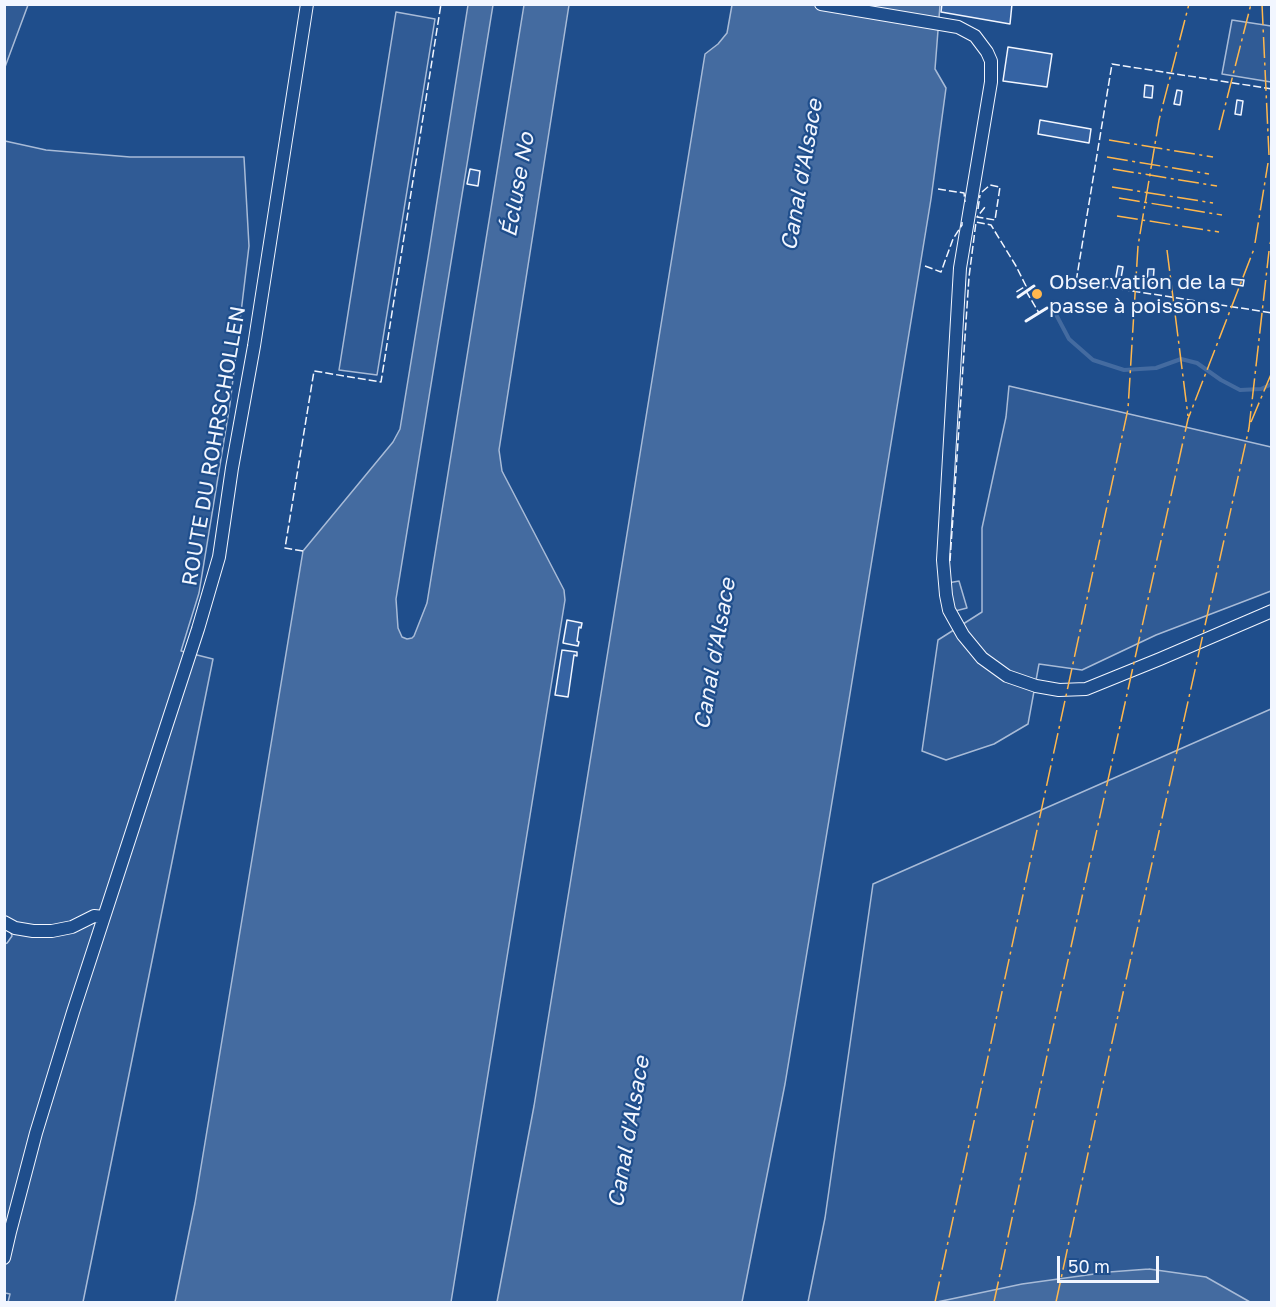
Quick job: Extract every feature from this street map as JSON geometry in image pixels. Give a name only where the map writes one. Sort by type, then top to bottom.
[{"type":"street","name":"ROUTE DU ROHRSCHOLLEN","points":[[4,1258],[36,1133],[73,1012],[198,629],[219,556],[307,4]]},
{"type":"street","points":[[821,4],[951,26],[967,31],[975,36],[991,61],[991,82],[960,268],[943,560],[949,610],[963,635],[982,658],[1007,676],[1036,686],[1059,690],[1086,689],[1272,611]]},
{"type":"street","points":[[4,922],[15,928],[52,931],[72,927],[94,916],[104,917]]},
{"type":"shaded area","points":[[4,5],[28,5],[5,67]]},
{"type":"shaded area","points":[[396,12],[435,19],[377,375],[339,370]]},
{"type":"shaded area","points":[[1232,20],[1271,26],[1271,82],[1222,74]]},
{"type":"shaded area","points":[[5,141],[46,150],[130,157],[244,157],[249,246],[230,404],[199,593],[181,651],[213,659],[83,1302],[8,1302],[10,1294],[5,1293],[4,944],[12,936],[4,912]]},
{"type":"shaded area","points":[[1009,386],[1271,447],[1271,591],[1156,635],[1082,670],[1039,664],[1028,724],[994,744],[946,760],[922,751],[938,640],[982,612],[982,528],[1006,417]]},
{"type":"shaded area","points":[[959,581],[967,608],[955,611],[948,583]]},
{"type":"shaded area","points":[[1271,709],[1271,1302],[808,1302],[825,1218],[873,884]]},
{"type":"water","name":"Écluse No","points":[[468,5],[493,5],[396,599],[398,628],[402,637],[412,638],[427,603],[524,5],[569,5],[499,450],[502,471],[564,590],[565,600],[451,1302],[175,1302],[195,1203],[303,551],[393,442],[400,429]]},
{"type":"water","name":"Canal d'Alsace","points":[[732,5],[940,5],[935,69],[946,88],[931,199],[785,1084],[742,1302],[497,1302],[534,1106],[705,54],[727,33]]},
{"type":"water","points":[[1149,1269],[1206,1277],[1250,1302],[937,1302],[1022,1284]]},
{"type":"building","points":[[942,4],[1012,4],[1010,24],[941,12]]},
{"type":"building","points":[[1008,47],[1052,54],[1047,87],[1003,81]]},
{"type":"building","points":[[1145,85],[1153,86],[1152,98],[1144,97]]},
{"type":"building","points":[[1177,90],[1182,91],[1180,105],[1174,104]]},
{"type":"building","points":[[1237,100],[1243,101],[1241,115],[1235,114]]},
{"type":"building","points":[[1040,120],[1091,129],[1089,143],[1038,134]]},
{"type":"building","points":[[470,169],[480,171],[478,186],[467,184]]},
{"type":"building","points":[[1118,266],[1123,267],[1121,278],[1116,277]]},
{"type":"building","points":[[1148,269],[1154,269],[1153,283],[1147,282]]},
{"type":"building","points":[[1232,279],[1244,280],[1243,286],[1232,284]]},
{"type":"building","points":[[567,620],[582,623],[581,628],[579,627],[578,646],[563,643]]},
{"type":"building","points":[[562,650],[577,652],[577,656],[574,655],[568,697],[555,695]]},
{"type":"waterway","points":[[1051,305],[1069,339],[1093,360],[1124,370],[1156,368],[1181,359],[1197,363],[1240,390],[1261,389],[1272,384]]},
{"type":"fence","points":[[303,551],[285,548],[314,371],[381,382],[441,4]]},
{"type":"fence","points":[[1272,89],[1112,64],[1076,282],[1272,313]]},
{"type":"fence","points":[[982,192],[990,185],[1000,187],[995,220],[977,217],[985,207]]},
{"type":"fence","points":[[938,189],[964,193],[965,202]]},
{"type":"fence","points":[[978,209],[980,195]]},
{"type":"fence","points":[[925,266],[941,272],[962,222]]},
{"type":"fence","points":[[950,561],[969,277],[976,222],[991,225],[1016,266],[1026,286],[1016,292]]},
{"type":"fence","points":[[1026,291],[1039,313]]},
{"type":"wall","points":[[1018,297],[1034,286]]},
{"type":"wall","points":[[1026,321],[1047,308]]},
{"type":"power","points":[[935,1302],[1128,409],[1138,246],[1159,120],[1189,4]]},
{"type":"power","points":[[1219,130],[1251,4]]},
{"type":"power","points":[[1262,4],[1269,155]]},
{"type":"power","points":[[1109,140],[1213,157]]},
{"type":"power","points":[[1107,157],[1209,174]]},
{"type":"power","points":[[1255,243],[1268,163]]},
{"type":"power","points":[[1113,169],[1217,186]]},
{"type":"power","points":[[1112,187],[1213,203]]},
{"type":"power","points":[[1119,198],[1222,215]]},
{"type":"power","points":[[1117,216],[1219,232]]},
{"type":"power","points":[[1270,244],[1272,237]]},
{"type":"power","points":[[994,1302],[1188,419],[1254,249]]},
{"type":"power","points":[[1167,250],[1188,416]]},
{"type":"power","points":[[1056,1302],[1249,428],[1269,251]]},
{"type":"power","points":[[1251,422],[1272,372]]},
{"type":"place","name":"Observation de la passe à poissons","points":[[1037,294]]}]
